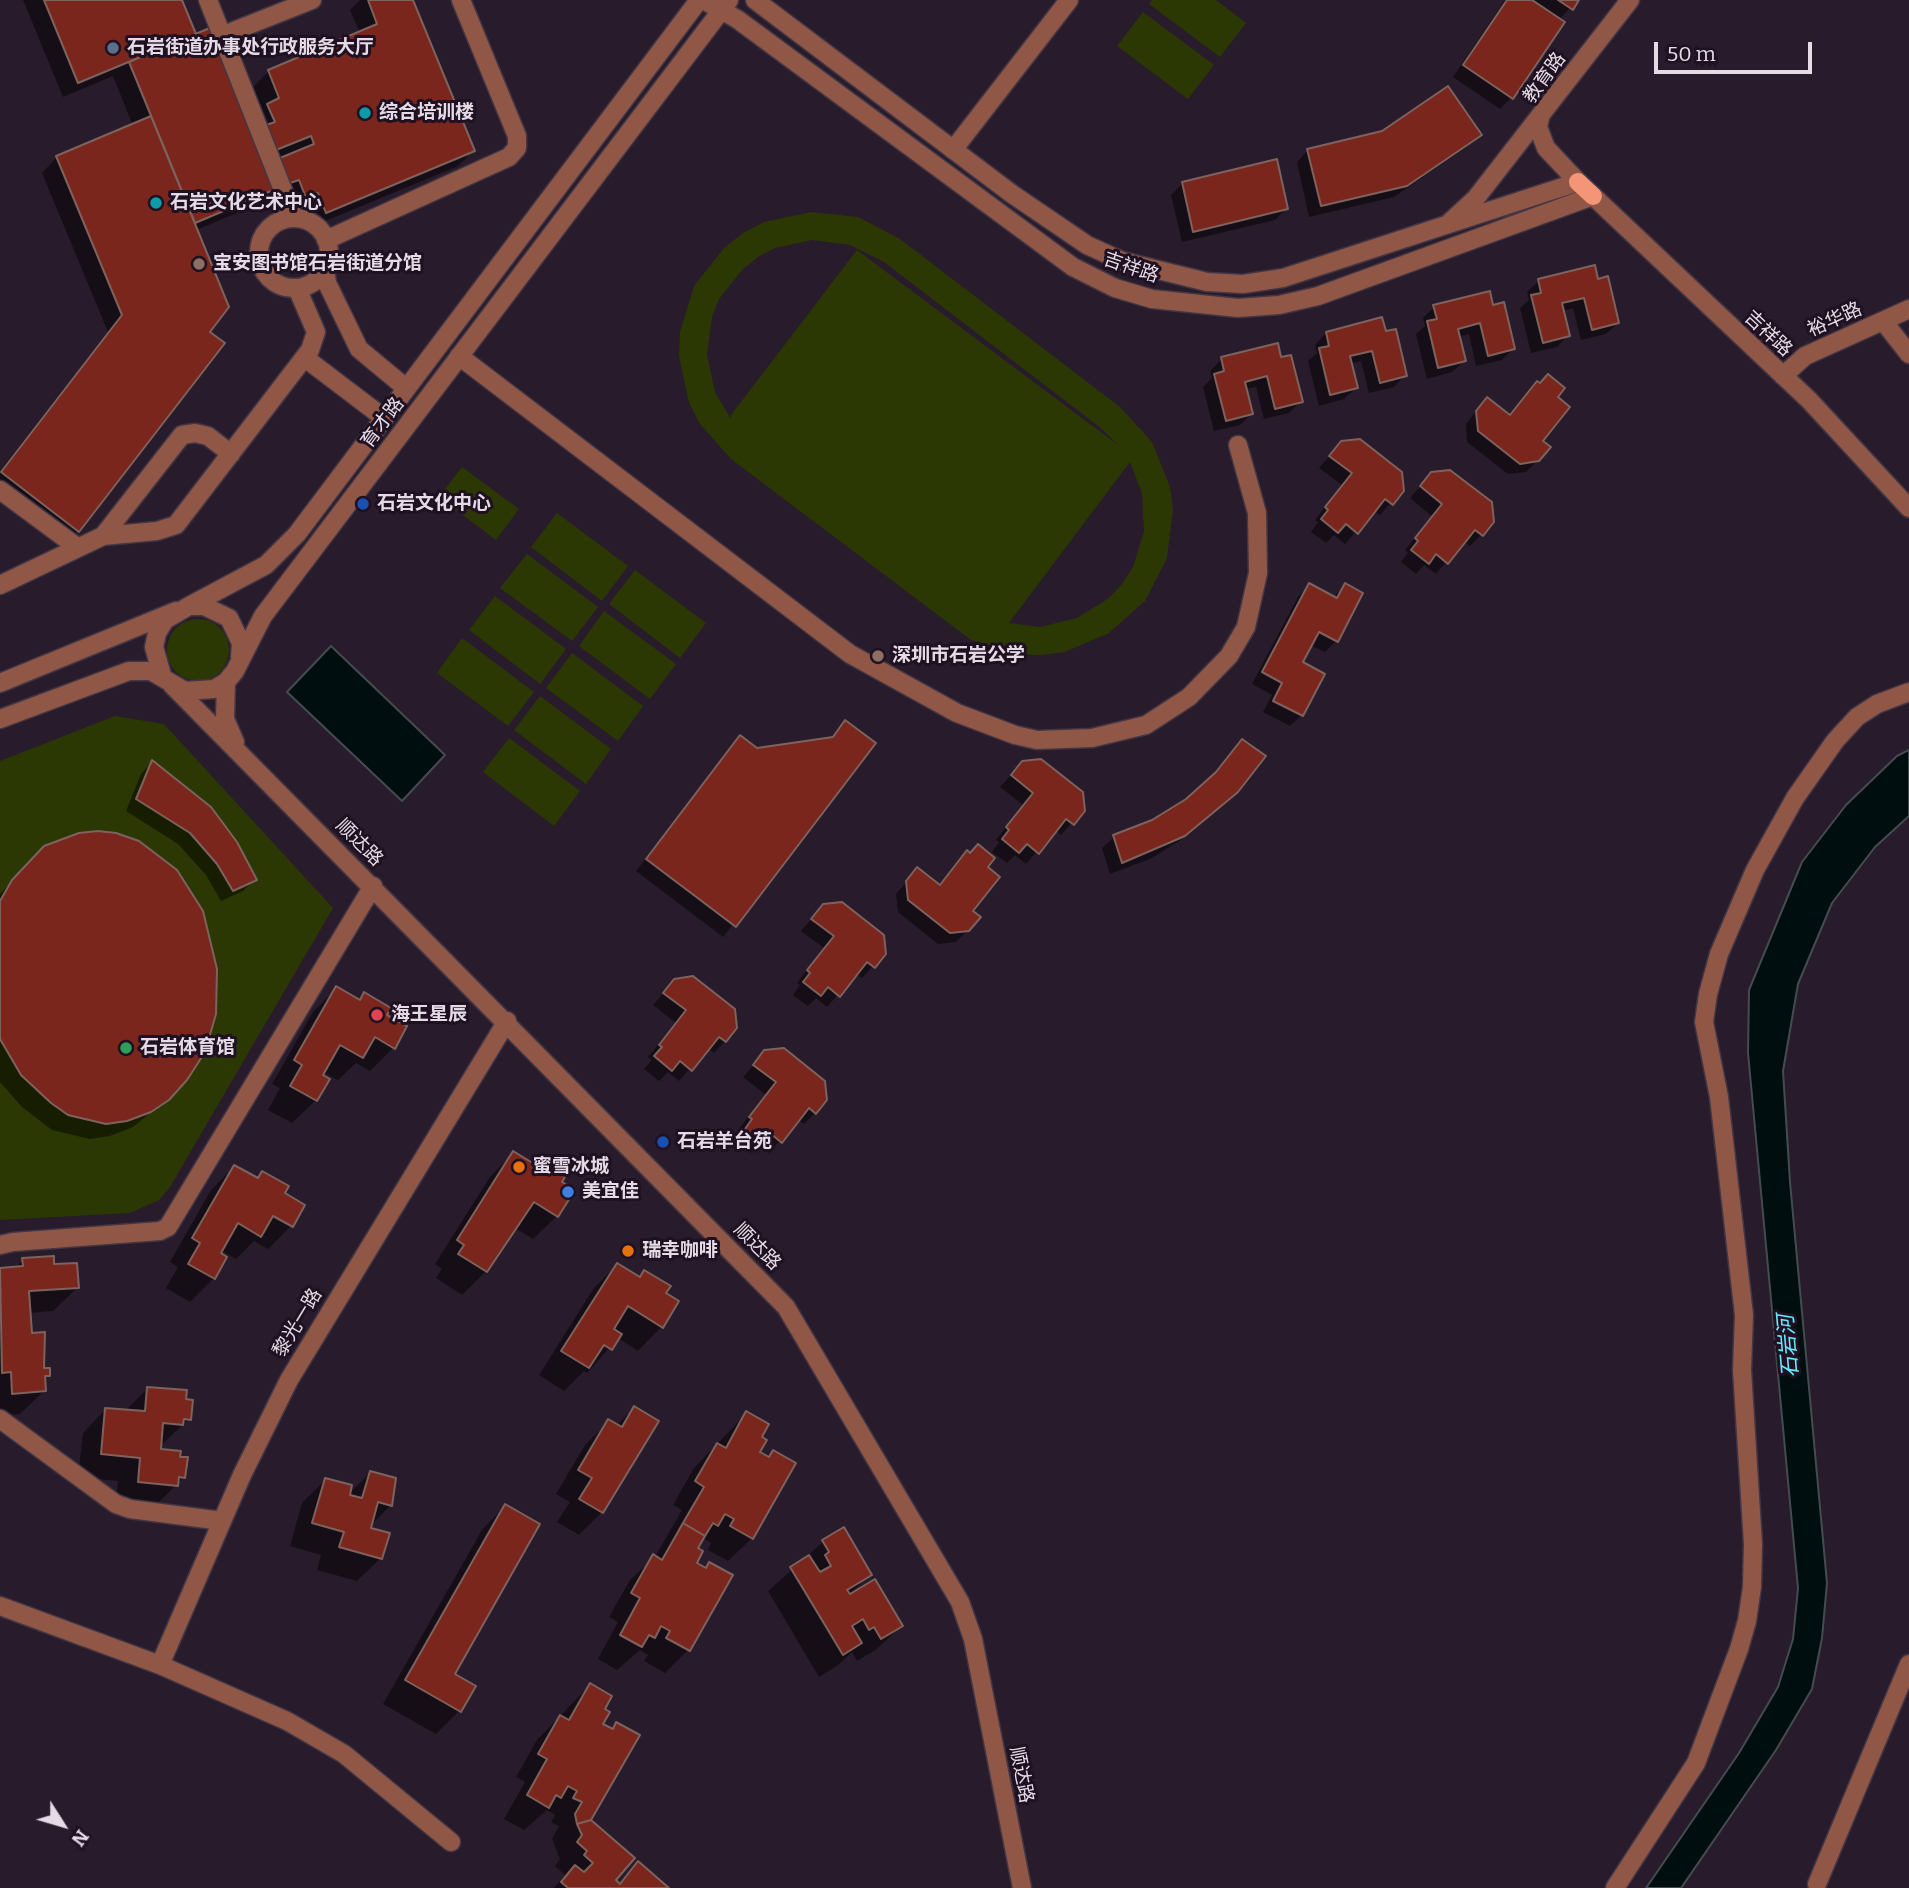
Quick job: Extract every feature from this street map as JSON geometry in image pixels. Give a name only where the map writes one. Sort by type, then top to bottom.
[{"type":"main road","name":"吉祥路","points":[[1578,182],[1593,196]]},
{"type":"street","points":[[208,0],[294,218]]},
{"type":"street","points":[[221,36],[312,0]]},
{"type":"street","points":[[326,240],[509,157],[517,148],[517,136],[461,0]]},
{"type":"street","name":"吉祥路","points":[[701,0],[725,4],[1073,267],[1115,288],[1152,299],[1238,308],[1279,305],[1318,296],[1593,196],[1809,400],[1909,508]]},
{"type":"street","name":"育才路","points":[[0,683],[183,609],[245,579],[280,553],[701,0]]},
{"type":"street","name":"吉祥路","points":[[755,0],[953,150],[1087,245],[1122,261],[1167,275],[1207,282],[1243,284],[1283,278],[1578,182]]},
{"type":"street","points":[[953,150],[1069,0]]},
{"type":"street","name":"教育路","points":[[1578,182],[1546,148],[1538,127],[1540,118],[1630,0]]},
{"type":"street","name":"育才路","points":[[226,682],[263,616],[725,4]]},
{"type":"street","points":[[1445,226],[1476,198],[1540,118]]},
{"type":"street","points":[[325,269],[309,285],[298,288],[276,283],[261,266],[259,255],[265,233],[283,220],[294,218],[316,226],[326,240],[327,283],[359,349],[406,388]]},
{"type":"street","points":[[0,585],[103,536],[158,531],[176,525],[304,358],[316,332],[298,288]]},
{"type":"street","name":"裕华路","points":[[1783,376],[1805,356],[1909,309]]},
{"type":"street","points":[[1882,321],[1909,354]]},
{"type":"street","points":[[459,356],[850,654],[957,713],[1015,735],[1037,740],[1092,738],[1146,725],[1189,697],[1229,656],[1246,627],[1258,573],[1257,513],[1238,445]]},
{"type":"street","points":[[304,358],[384,418]]},
{"type":"street","points":[[103,536],[183,435],[195,432],[208,436],[231,454]]},
{"type":"street","points":[[0,490],[77,547]]},
{"type":"street","points":[[167,680],[153,647],[164,620],[183,609],[204,606],[229,618],[241,643],[240,657]]},
{"type":"street","points":[[0,719],[140,669],[186,691],[200,693],[226,682]]},
{"type":"street","name":"顺达路","points":[[167,680],[507,1021],[786,1307],[960,1602],[973,1639],[1022,1888]]},
{"type":"street","name":"顺达路","points":[[226,682],[225,719],[239,748],[251,764]]},
{"type":"street","points":[[1615,1888],[1696,1763],[1739,1649],[1752,1587],[1753,1544],[1742,1370],[1744,1315],[1721,1109],[1704,1022],[1708,994],[1719,954],[1755,870],[1796,798],[1835,741],[1857,717],[1877,704],[1909,692]]},
{"type":"street","points":[[0,1245],[160,1231],[167,1227],[373,886]]},
{"type":"street","name":"黎光一路","points":[[159,1665],[222,1521],[289,1380],[507,1021]]},
{"type":"street","points":[[0,1419],[116,1504],[130,1509],[222,1521]]},
{"type":"street","points":[[0,1606],[159,1665],[287,1721],[344,1754],[451,1842]]},
{"type":"street","points":[[1818,1887],[1909,1664]]},
{"type":"green space","points":[[1152,0],[1216,0],[1246,23],[1220,57],[1149,4]]},
{"type":"green space","points":[[1143,12],[1214,65],[1188,99],[1117,46]]},
{"type":"green space","points":[[811,212],[858,217],[900,239],[1120,407],[1152,442],[1170,487],[1173,510],[1167,558],[1145,601],[1109,633],[1065,652],[1017,654],[971,640],[731,459],[700,424],[689,403],[679,356],[680,332],[694,286],[724,248],[743,233],[764,222]],"holes":[[[812,240],[850,245],[884,262],[1102,429],[1118,445],[857,250],[731,415],[731,419],[715,392],[707,355],[712,317],[719,299],[743,269],[758,257],[775,248]],[[1130,462],[1142,493],[1144,531],[1133,567],[1122,584],[1109,598],[1077,618],[1040,627],[1009,623]]]},
{"type":"green space","points":[[462,467],[519,509],[496,540],[439,497]]},
{"type":"green space","points":[[557,513],[628,566],[602,601],[531,547]]},
{"type":"green space","points":[[527,554],[598,607],[572,641],[500,588]]},
{"type":"green space","points":[[635,570],[706,623],[680,658],[609,604]]},
{"type":"green space","points":[[495,596],[566,649],[540,684],[469,630]]},
{"type":"green space","points":[[604,611],[676,664],[650,699],[579,646]]},
{"type":"green space","points":[[198,619],[220,628],[229,650],[220,672],[198,681],[176,672],[167,650],[176,628]]},
{"type":"green space","points":[[462,638],[534,692],[508,726],[437,673]]},
{"type":"green space","points":[[572,653],[643,706],[618,741],[546,688]]},
{"type":"green space","points":[[540,696],[611,749],[586,784],[514,730]]},
{"type":"green space","name":"石岩体育馆","points":[[115,716],[164,724],[333,908],[170,1187],[159,1200],[130,1213],[0,1220],[0,761]]},
{"type":"green space","points":[[509,738],[580,791],[554,826],[483,772]]},
{"type":"water","points":[[331,646],[445,755],[402,801],[287,692]]},
{"type":"water","name":"石岩河","points":[[1909,750],[1909,816],[1875,847],[1832,903],[1798,984],[1783,1071],[1790,1182],[1827,1583],[1822,1638],[1812,1689],[1776,1750],[1681,1888],[1646,1888],[1739,1753],[1778,1687],[1793,1639],[1798,1588],[1748,1053],[1749,990],[1802,862],[1846,805],[1897,756]]},
{"type":"building","name":"石岩街道办事处行政服务大厅","points":[[44,0],[182,0],[196,34],[78,83]]},
{"type":"building","name":"综合培训楼","points":[[368,0],[413,0],[475,151],[326,213],[318,193],[306,198],[299,180],[290,183],[280,158],[314,144],[311,136],[276,150],[266,125],[275,122],[267,104],[279,98],[268,70],[377,24]]},
{"type":"building","points":[[1507,0],[1532,0],[1565,22],[1513,99],[1463,65]]},
{"type":"building","points":[[1558,0],[1579,0],[1573,10]]},
{"type":"building","points":[[224,22],[290,183],[195,223],[129,62]]},
{"type":"building","points":[[1448,86],[1482,135],[1407,186],[1321,206],[1307,149],[1382,131]]},
{"type":"building","points":[[151,116],[229,307],[210,332],[225,343],[79,532],[1,472],[122,315],[56,156]]},
{"type":"building","points":[[1277,159],[1288,209],[1193,232],[1182,182]]},
{"type":"building","points":[[1595,265],[1598,279],[1608,276],[1619,323],[1592,330],[1584,298],[1562,303],[1570,336],[1543,343],[1531,295],[1541,293],[1538,279]]},
{"type":"building","points":[[1490,291],[1493,305],[1504,302],[1515,349],[1488,356],[1480,323],[1458,329],[1466,361],[1438,368],[1427,321],[1437,319],[1433,305]]},
{"type":"building","points":[[1382,317],[1386,331],[1396,329],[1407,376],[1380,383],[1372,351],[1350,356],[1358,388],[1330,395],[1319,348],[1329,346],[1326,332]]},
{"type":"building","points":[[1278,343],[1281,357],[1291,355],[1303,402],[1275,409],[1267,376],[1245,382],[1253,414],[1226,421],[1214,374],[1224,371],[1221,357]]},
{"type":"building","points":[[1548,374],[1565,388],[1558,397],[1570,407],[1543,441],[1551,447],[1539,461],[1520,464],[1478,431],[1476,411],[1487,397],[1510,415],[1537,381],[1540,383]]},
{"type":"building","points":[[1360,439],[1402,472],[1404,491],[1393,505],[1385,499],[1358,534],[1346,524],[1338,533],[1321,519],[1328,510],[1325,507],[1352,473],[1329,456],[1341,441]]},
{"type":"building","points":[[1450,470],[1492,502],[1494,522],[1483,536],[1475,530],[1448,564],[1436,554],[1429,564],[1411,550],[1418,541],[1415,538],[1442,504],[1420,486],[1431,472]]},
{"type":"building","points":[[1309,583],[1337,598],[1345,583],[1363,593],[1338,642],[1319,632],[1303,662],[1325,674],[1303,716],[1273,701],[1282,683],[1262,672]]},
{"type":"building","points":[[845,720],[876,743],[736,927],[646,859],[740,735],[757,748],[833,737]]},
{"type":"building","points":[[1242,739],[1266,756],[1238,792],[1185,836],[1122,863],[1113,835],[1152,820],[1186,799],[1216,772]]},
{"type":"building","points":[[1041,759],[1083,792],[1085,811],[1074,825],[1066,819],[1039,854],[1027,844],[1019,853],[1002,839],[1009,830],[1006,827],[1033,793],[1011,775],[1022,761]]},
{"type":"building","points":[[152,760],[211,807],[237,842],[257,880],[233,891],[217,864],[190,833],[136,799]]},
{"type":"building","points":[[79,833],[116,833],[139,841],[177,870],[203,911],[217,969],[216,1014],[205,1052],[187,1080],[169,1100],[151,1112],[127,1121],[106,1124],[68,1115],[51,1103],[21,1075],[0,1039],[0,901],[12,880],[44,846]]},
{"type":"building","points":[[978,844],[995,858],[988,867],[1000,877],[973,911],[981,917],[969,931],[950,933],[908,900],[906,881],[917,867],[940,885],[967,850],[970,853]]},
{"type":"building","points":[[842,902],[884,935],[886,954],[875,968],[867,962],[840,997],[828,987],[821,996],[803,982],[810,973],[807,970],[834,936],[811,919],[823,904]]},
{"type":"building","points":[[693,976],[735,1009],[737,1028],[726,1042],[719,1037],[692,1071],[680,1061],[672,1071],[654,1056],[662,1047],[659,1045],[686,1010],[663,993],[674,979]]},
{"type":"building","points":[[336,986],[360,1000],[364,992],[391,1008],[387,1015],[407,1026],[395,1049],[375,1037],[363,1058],[340,1045],[323,1075],[330,1079],[317,1101],[290,1086],[302,1065],[294,1060]]},
{"type":"building","points":[[784,1048],[825,1081],[827,1100],[816,1114],[809,1108],[782,1143],[770,1133],[762,1143],[745,1129],[752,1119],[749,1117],[776,1082],[753,1065],[764,1050]]},
{"type":"building","points":[[513,1151],[536,1165],[540,1159],[566,1175],[562,1182],[575,1190],[558,1217],[534,1202],[487,1272],[458,1254],[464,1245],[457,1240]]},
{"type":"building","points":[[234,1165],[258,1178],[262,1171],[289,1186],[285,1193],[305,1205],[293,1227],[273,1216],[261,1237],[238,1223],[221,1253],[227,1257],[215,1279],[188,1264],[200,1243],[192,1238]]},
{"type":"building","points":[[54,1256],[54,1264],[77,1263],[79,1288],[29,1291],[32,1333],[45,1332],[44,1368],[50,1368],[50,1376],[45,1376],[46,1391],[12,1394],[11,1372],[2,1373],[0,1268],[23,1266],[22,1258]]},
{"type":"building","points":[[617,1263],[640,1277],[644,1270],[671,1286],[666,1293],[679,1301],[663,1328],[628,1306],[614,1329],[622,1334],[612,1350],[604,1345],[589,1368],[561,1351]]},
{"type":"building","points":[[147,1387],[187,1390],[186,1399],[193,1400],[191,1420],[184,1419],[183,1425],[163,1423],[161,1449],[181,1451],[180,1457],[188,1457],[185,1478],[179,1477],[178,1486],[138,1482],[140,1458],[101,1454],[105,1408],[145,1411]]},
{"type":"building","points":[[634,1406],[659,1421],[603,1513],[579,1499],[592,1478],[578,1470],[608,1419],[622,1427]]},
{"type":"building","points":[[746,1411],[769,1424],[762,1437],[767,1440],[760,1452],[769,1457],[773,1450],[796,1463],[753,1539],[730,1526],[734,1519],[725,1514],[718,1526],[713,1523],[705,1536],[683,1523],[704,1487],[695,1481],[717,1443],[726,1448]]},
{"type":"building","points":[[370,1471],[396,1478],[392,1506],[378,1502],[371,1528],[390,1533],[382,1559],[339,1547],[344,1532],[312,1523],[325,1478],[352,1485],[350,1495],[362,1498]]},
{"type":"building","points":[[505,1504],[540,1524],[455,1674],[476,1686],[461,1712],[405,1680]]},
{"type":"building","points":[[683,1523],[705,1536],[698,1548],[703,1551],[697,1563],[706,1568],[709,1562],[733,1575],[690,1651],[666,1638],[670,1631],[661,1626],[655,1638],[649,1635],[642,1647],[620,1635],[640,1598],[631,1593],[653,1554],[662,1560]]},
{"type":"building","points":[[844,1527],[872,1575],[847,1590],[850,1594],[875,1579],[903,1626],[881,1639],[874,1627],[869,1630],[863,1619],[852,1626],[862,1643],[843,1655],[790,1567],[809,1555],[820,1572],[831,1566],[825,1555],[829,1552],[822,1540]]},
{"type":"building","points":[[590,1683],[612,1696],[605,1709],[610,1712],[603,1724],[613,1729],[616,1722],[640,1735],[591,1820],[577,1824],[575,1814],[582,1802],[573,1798],[577,1791],[568,1786],[561,1798],[556,1795],[549,1808],[527,1795],[547,1759],[538,1754],[560,1715],[569,1720]]},
{"type":"building","points":[[591,1820],[635,1858],[616,1880],[620,1884],[638,1861],[669,1888],[568,1888],[561,1882],[575,1865],[584,1872],[593,1863],[584,1855],[587,1851],[577,1842],[582,1835],[577,1824]]},
{"type":"place","name":"石岩街道办事处行政服务大厅","points":[[113,48]]},
{"type":"place","name":"综合培训楼","points":[[365,113]]},
{"type":"place","name":"石岩文化艺术中心","points":[[156,203]]},
{"type":"place","name":"宝安图书馆石岩街道分馆","points":[[199,264]]},
{"type":"place","name":"石岩文化中心","points":[[363,504]]},
{"type":"place","name":"深圳市石岩公学","points":[[878,656]]},
{"type":"place","name":"海王星辰","points":[[377,1015]]},
{"type":"place","name":"石岩体育馆","points":[[126,1048]]},
{"type":"place","name":"石岩羊台苑","points":[[663,1142]]},
{"type":"place","name":"蜜雪冰城","points":[[519,1167]]},
{"type":"place","name":"美宜佳","points":[[568,1192]]},
{"type":"place","name":"瑞幸咖啡","points":[[628,1251]]}]
